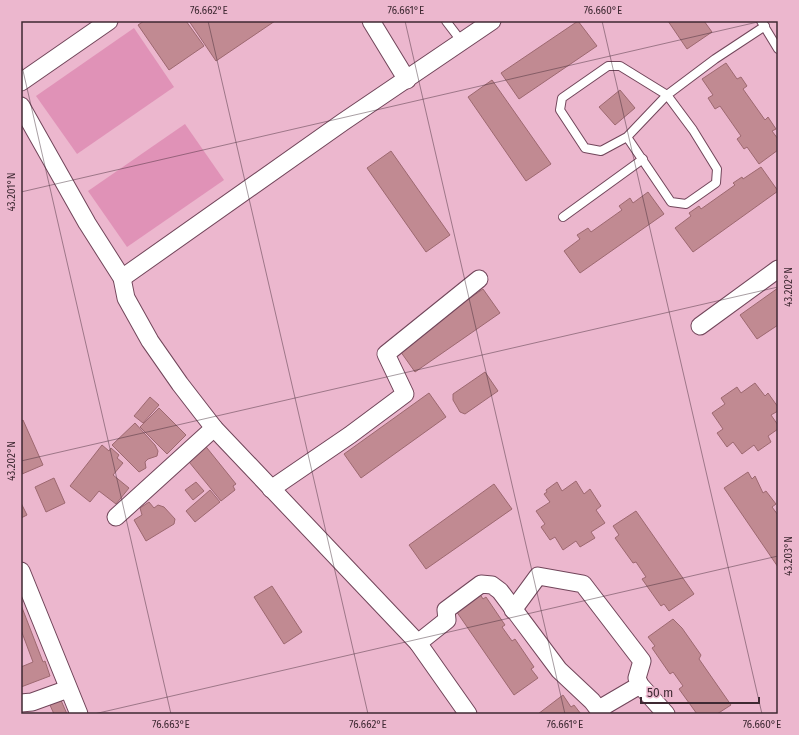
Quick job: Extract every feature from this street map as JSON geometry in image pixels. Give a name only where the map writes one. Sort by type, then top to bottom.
[{"type":"street","points":[[21,82],[109,21]]},
{"type":"street","points":[[371,21],[407,80]]},
{"type":"street","points":[[122,278],[343,122],[492,21]]},
{"type":"street","points":[[21,106],[87,223],[122,278],[126,298],[150,341],[180,384],[214,428],[418,643],[468,714]]},
{"type":"street","points":[[700,326],[778,269]]},
{"type":"street","points":[[271,489],[405,394],[386,354],[479,279]]},
{"type":"street","points":[[116,517],[214,428]]},
{"type":"street","points":[[21,571],[79,714]]},
{"type":"street","points":[[513,610],[538,576],[583,584],[642,661],[638,678],[640,685],[666,714]]},
{"type":"street","points":[[418,643],[447,620],[446,610],[481,584],[492,585],[500,591],[559,670],[600,711],[640,685]]},
{"type":"street","points":[[21,703],[32,702],[68,690]]},
{"type":"lane","points":[[446,21],[462,42]]},
{"type":"lane","points":[[627,137],[671,202],[686,204],[716,183],[717,169],[693,130],[667,95],[620,66],[608,66],[562,98],[560,110],[585,148],[601,151],[627,137],[667,95],[763,24],[778,49]]},
{"type":"lane","points":[[563,216],[643,159]]},
{"type":"shaded area","points":[[134,28],[174,87],[77,154],[36,96]]},
{"type":"shaded area","points":[[185,124],[224,180],[127,247],[88,191]]},
{"type":"building","points":[[144,21],[186,21],[204,46],[169,70],[138,25]]},
{"type":"building","points":[[189,21],[275,21],[216,61]]},
{"type":"building","points":[[578,21],[597,46],[519,99],[501,73]]},
{"type":"building","points":[[668,21],[704,21],[712,32],[687,49]]},
{"type":"building","points":[[726,63],[737,79],[741,77],[747,86],[743,89],[765,120],[768,117],[776,129],[772,131],[778,139],[778,150],[759,164],[747,147],[744,149],[737,139],[741,136],[720,106],[715,109],[708,98],[713,95],[702,79]]},
{"type":"building","points":[[492,80],[551,164],[526,181],[468,97]]},
{"type":"building","points":[[620,90],[635,108],[615,125],[599,107]]},
{"type":"building","points":[[391,151],[450,235],[426,252],[367,168]]},
{"type":"building","points":[[761,167],[778,191],[693,252],[675,228],[691,216],[689,213],[699,206],[701,209],[735,185],[733,183],[742,177],[743,179]]},
{"type":"building","points":[[648,192],[664,214],[580,273],[564,251],[580,239],[577,235],[588,228],[591,232],[622,210],[619,206],[630,198],[633,203]]},
{"type":"building","points":[[778,288],[778,325],[757,339],[740,315]]},
{"type":"building","points":[[483,289],[500,313],[415,372],[398,348]]},
{"type":"building","points":[[485,372],[498,391],[465,414],[460,412],[453,400],[453,394]]},
{"type":"building","points":[[755,383],[765,396],[768,393],[778,407],[778,411],[771,415],[778,425],[778,429],[768,436],[771,442],[758,451],[754,445],[742,454],[733,442],[727,447],[717,433],[723,429],[712,413],[725,404],[721,398],[737,387],[741,393]]},
{"type":"building","points":[[429,393],[446,417],[361,478],[344,454]]},
{"type":"building","points":[[150,397],[159,405],[143,423],[134,416]]},
{"type":"building","points":[[159,408],[186,435],[167,454],[140,427]]},
{"type":"building","points":[[23,420],[43,465],[22,474],[21,421]]},
{"type":"building","points":[[135,423],[155,445],[158,451],[157,456],[148,459],[145,462],[146,468],[139,472],[112,445]]},
{"type":"building","points":[[203,443],[236,484],[233,486],[235,490],[221,501],[185,457]]},
{"type":"building","points":[[102,445],[109,451],[111,448],[119,455],[117,458],[123,463],[113,475],[129,488],[116,504],[99,491],[90,502],[70,486]]},
{"type":"building","points":[[748,472],[752,479],[755,476],[763,493],[766,491],[776,504],[772,507],[778,515],[778,567],[724,488]]},
{"type":"building","points":[[54,478],[65,503],[46,512],[35,487]]},
{"type":"building","points":[[576,481],[584,494],[590,489],[601,506],[596,510],[605,523],[591,532],[595,538],[580,547],[576,541],[563,550],[555,537],[550,540],[541,527],[545,524],[536,511],[550,502],[544,494],[547,492],[546,490],[557,482],[562,491]]},
{"type":"building","points":[[196,482],[204,491],[193,500],[185,490]]},
{"type":"building","points":[[494,484],[512,509],[426,569],[409,545]]},
{"type":"building","points":[[210,490],[220,502],[195,522],[186,511]]},
{"type":"building","points":[[149,502],[154,508],[158,505],[164,507],[175,519],[174,524],[146,541],[134,520],[142,515],[140,508]]},
{"type":"building","points":[[21,503],[27,515],[21,518]]},
{"type":"building","points":[[636,511],[694,594],[669,611],[664,604],[661,606],[642,579],[646,577],[636,562],[633,563],[615,538],[619,535],[613,526]]},
{"type":"building","points":[[272,586],[302,632],[284,644],[254,597]]},
{"type":"building","points":[[478,591],[483,599],[486,597],[505,625],[502,627],[512,641],[515,639],[534,667],[531,669],[538,678],[514,695],[454,608]]},
{"type":"building","points":[[21,605],[50,676],[21,687],[21,667],[33,662],[21,630]]},
{"type":"building","points":[[673,619],[682,628],[701,655],[699,659],[731,705],[717,714],[697,714],[679,689],[683,686],[673,672],[670,674],[652,648],[655,646],[648,637]]},
{"type":"building","points":[[563,695],[571,707],[574,705],[581,714],[538,714]]},
{"type":"building","points":[[60,698],[67,714],[54,714],[49,703]]}]
